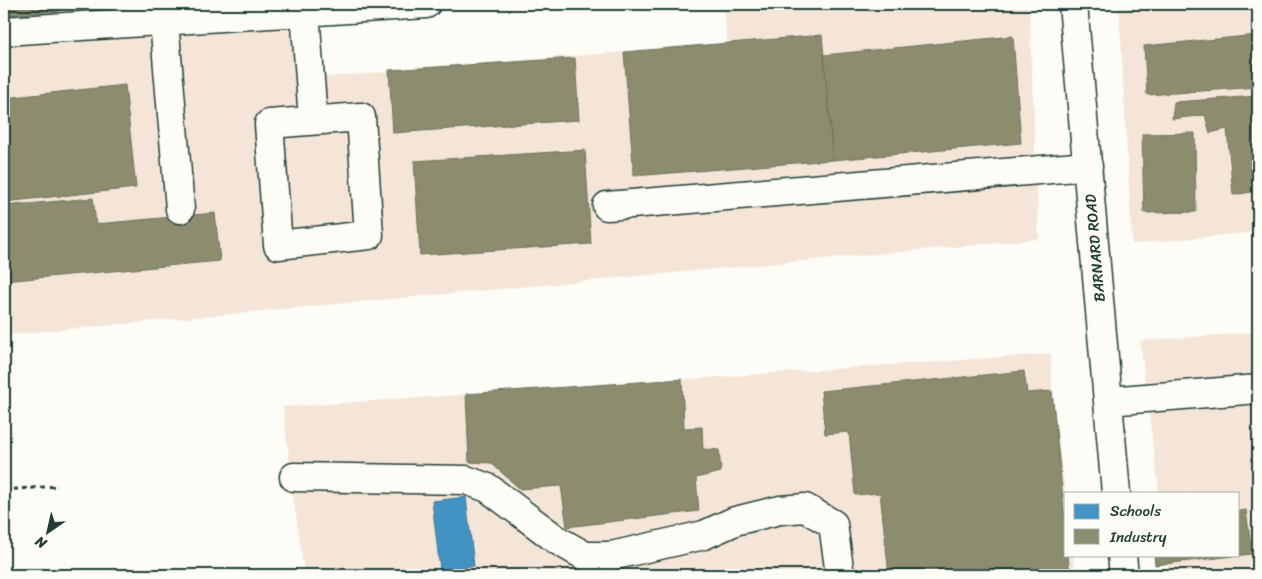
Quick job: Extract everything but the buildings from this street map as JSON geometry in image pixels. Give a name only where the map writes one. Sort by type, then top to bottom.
[{"type":"street","points":[[4,31],[114,14],[164,20],[426,4]]},
{"type":"street","name":"BARNARD ROAD","points":[[1073,4],[1116,492]]},
{"type":"street","points":[[304,12],[313,119]]},
{"type":"street","points":[[164,20],[180,209]]},
{"type":"street","points":[[360,117],[369,235],[278,244],[268,124],[313,119],[360,117]]},
{"type":"street","points":[[607,206],[1088,166]]},
{"type":"street","points":[[1108,400],[1258,389]]},
{"type":"street","points":[[294,477],[466,480],[488,488],[556,540],[585,556],[611,556],[704,535],[735,521],[780,510],[805,508],[833,524],[840,575]]},
{"type":"street","points":[[1122,556],[1124,575]]},
{"type":"path","points":[[4,490],[58,486]]},
{"type":"shaded area","points":[[4,4],[298,4],[302,79],[728,43],[723,4],[1029,4],[1039,239],[4,335]]},
{"type":"shaded area","points":[[1119,4],[1258,4],[1258,232],[1132,244]]},
{"type":"shaded area","points":[[1258,332],[1258,575],[1169,575],[1166,556],[1240,556],[1240,492],[1159,492],[1140,341]]},
{"type":"shaded area","points":[[1051,354],[1052,391],[1065,492],[1064,556],[1073,556],[1075,575],[305,575],[283,407]]}]
